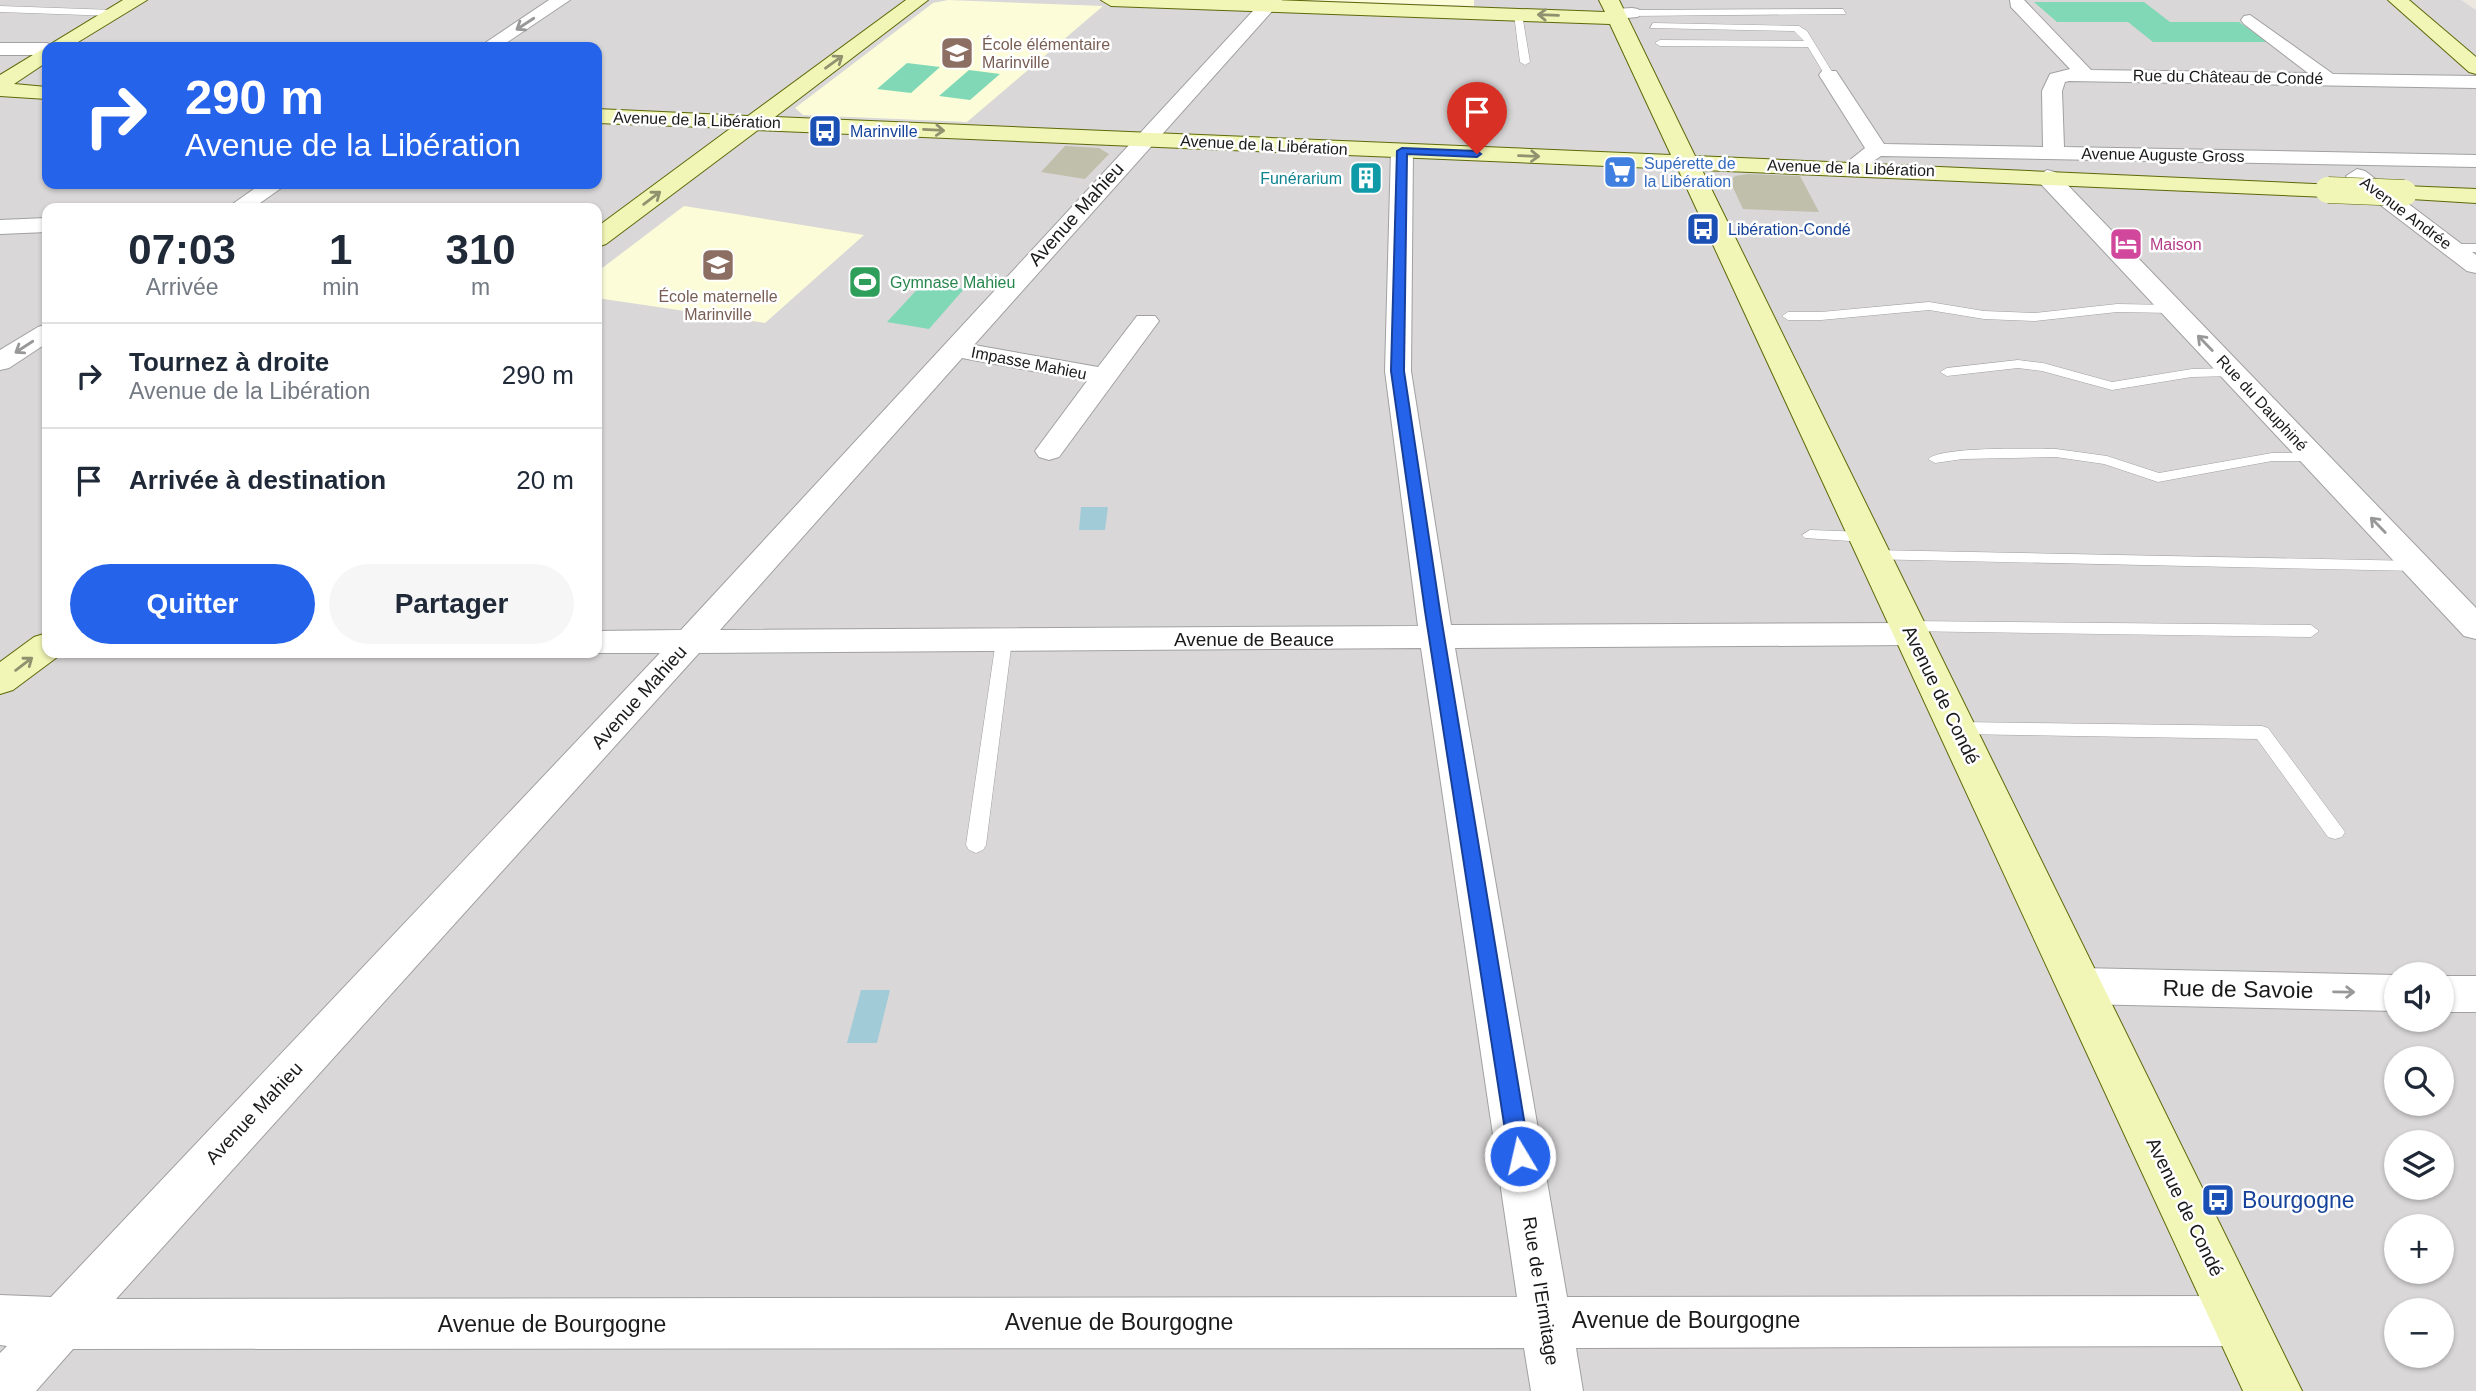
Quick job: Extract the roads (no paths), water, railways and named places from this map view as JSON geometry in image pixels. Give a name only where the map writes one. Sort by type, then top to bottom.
[{"type":"main road","points":[[65,42],[137,0]]},
{"type":"main road","points":[[602,235],[918,0]]},
{"type":"main road","points":[[1111,0],[1270,3],[1518,14],[1624,9]]},
{"type":"main road","points":[[2398,0],[2476,71]]},
{"type":"main road","name":"Avenue de Condé","points":[[1624,9],[1685,162],[2273,1391]]},
{"type":"main road","points":[[0,84],[42,55]]},
{"type":"main road","points":[[0,90],[42,93]]},
{"type":"main road","name":"Avenue de la Libération","points":[[602,116],[1685,162],[1870,159],[2051,165],[2328,190],[2476,196]]},
{"type":"main road","points":[[0,681],[42,650]]},
{"type":"street","points":[[496,42],[562,0]]},
{"type":"street","points":[[2016,2],[2085,74]]},
{"type":"street","name":"Avenue Mahieu","points":[[1,1391],[1270,3]]},
{"type":"street","points":[[2250,20],[2328,79]]},
{"type":"street","points":[[0,49],[42,51]]},
{"type":"street","name":"Rue du Château de Condé","points":[[2051,165],[2052,90],[2057,78],[2085,74],[2328,79],[2476,71]]},
{"type":"street","points":[[1829,75],[1870,159]]},
{"type":"street","name":"Rue de l'Ermitage","points":[[1402,151],[1398,371],[1437,638],[1557,1391]]},
{"type":"street","name":"Avenue Auguste Gross","points":[[2051,165],[2335,159],[2476,162]]},
{"type":"street","name":"Avenue Andrée","points":[[2335,159],[2469,255]]},
{"type":"street","name":"Rue du Dauphiné","points":[[2051,165],[2173,309],[2476,628]]},
{"type":"street","points":[[246,203],[268,189]]},
{"type":"street","points":[[0,227],[42,225]]},
{"type":"street","name":"Impasse Mahieu","points":[[1049,451],[1146,321]]},
{"type":"street","points":[[0,362],[42,335]]},
{"type":"street","name":"Impasse Mahieu","points":[[954,349],[1104,376]]},
{"type":"street","name":"Avenue de Beauce","points":[[602,642],[1437,638],[1909,631]]},
{"type":"street","name":"Rue de Savoie","points":[[2080,986],[2384,993]]},
{"type":"street","points":[[2454,994],[2476,994]]},
{"type":"street","name":"Avenue de Bourgogne","points":[[0,1320],[61,1324],[2239,1321]]},
{"type":"lane","points":[[1780,0],[1790,11]]},
{"type":"lane","points":[[1624,9],[1841,12],[1829,1]]},
{"type":"lane","points":[[0,9],[114,13]]},
{"type":"lane","points":[[1518,14],[1525,62]]},
{"type":"lane","points":[[1653,26],[1796,28],[1811,44],[1829,75]]},
{"type":"lane","points":[[1660,43],[1811,44]]},
{"type":"lane","points":[[1787,316],[1821,316],[1929,306],[1984,315],[2035,317],[2117,308],[2173,309]]},
{"type":"lane","points":[[1947,372],[2018,364],[2043,367],[2112,386],[2192,373],[2233,372]]},
{"type":"lane","points":[[1935,459],[1963,455],[2056,453],[2107,460],[2158,478],[2272,457],[2314,457]]},
{"type":"lane","points":[[1810,536],[1869,546],[2417,566]]},
{"type":"lane","points":[[1909,631],[2311,631]]},
{"type":"lane","points":[[976,845],[1004,640]]},
{"type":"lane","points":[[1958,728],[2262,733],[2334,832]]},
{"type":"water","points":[[1081,507],[1108,507],[1105,530],[1079,530]]},
{"type":"water","points":[[861,990],[890,990],[877,1043],[847,1043]]},
{"type":"place","name":"École élémentaire Marinville","points":[[957,53]]},
{"type":"place","name":"Marinville","points":[[825,131]]},
{"type":"place","name":"Supérette de la Libération","points":[[1620,172]]},
{"type":"place","name":"Funérarium","points":[[1366,178]]},
{"type":"place","name":"Libération-Condé","points":[[1703,229]]},
{"type":"place","name":"Maison","points":[[2126,244]]},
{"type":"place","name":"École maternelle Marinville","points":[[718,265]]},
{"type":"place","name":"Gymnase Mahieu","points":[[865,282]]},
{"type":"place","name":"Bourgogne","points":[[2218,1200]]}]
